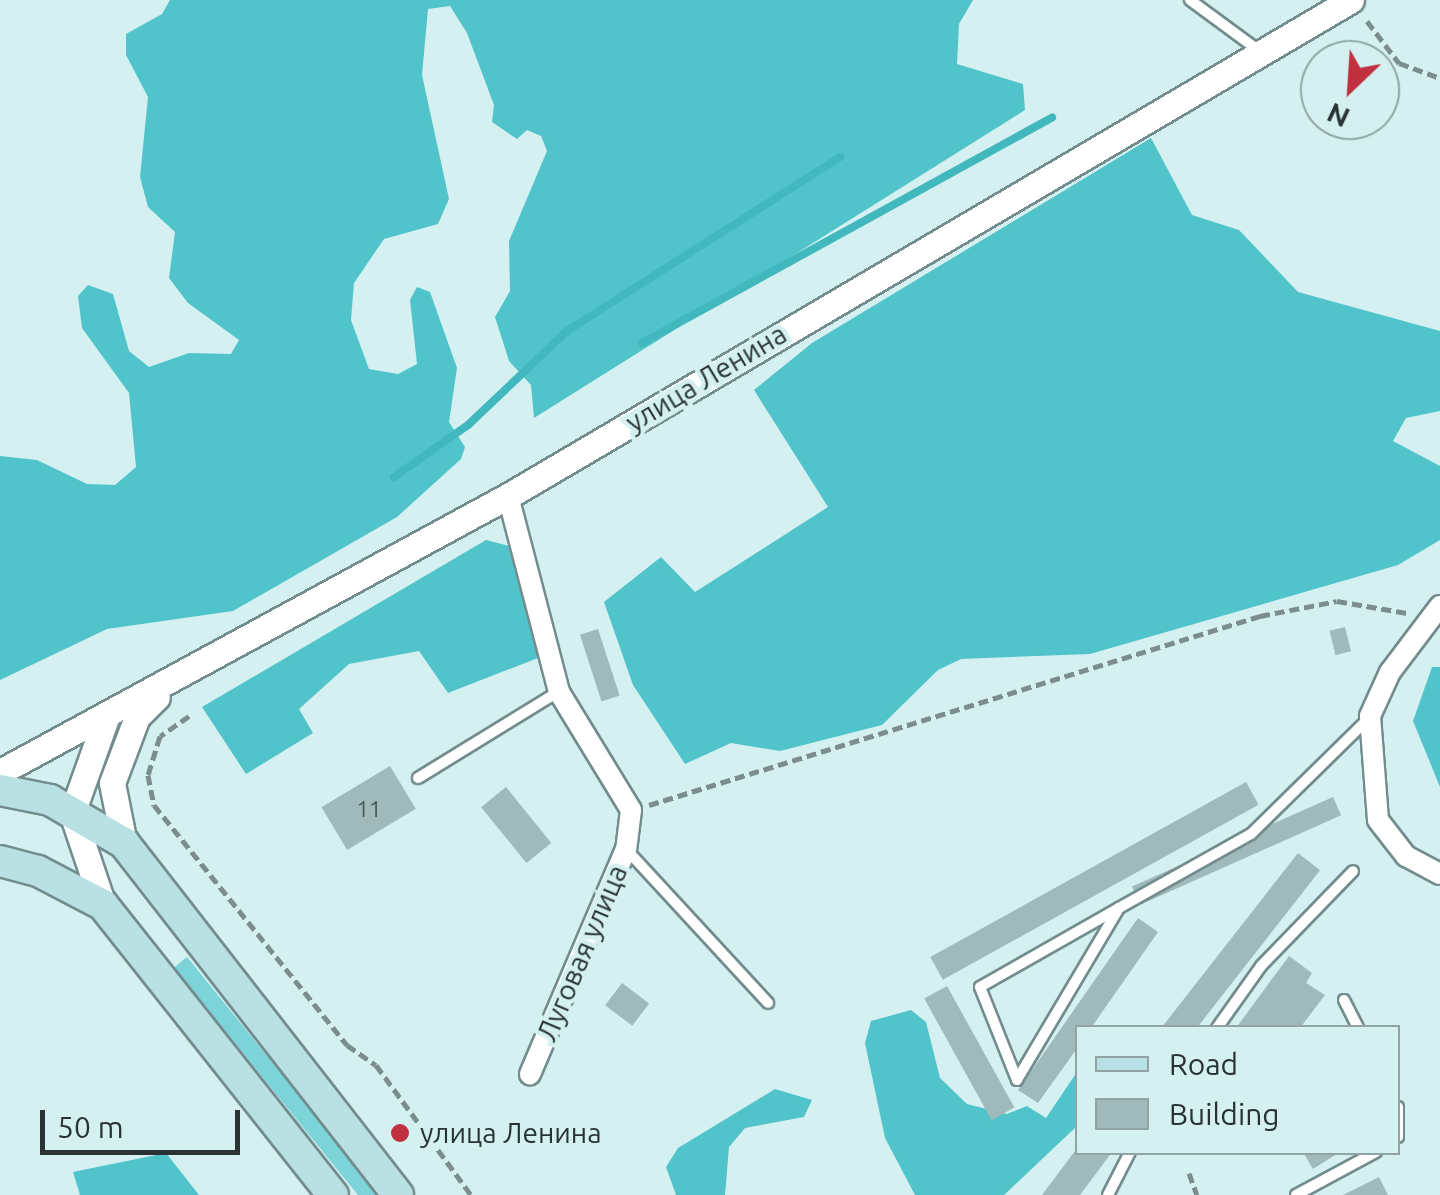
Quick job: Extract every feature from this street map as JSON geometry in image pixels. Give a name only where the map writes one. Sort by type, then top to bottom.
[{"type":"main road","points":[[0,790],[72,812],[124,843],[398,1195]]},
{"type":"main road","points":[[0,861],[38,871],[103,905],[333,1195]]},
{"type":"street","name":"улица Ленина","points":[[0,772],[171,683],[508,496],[1258,50],[1357,8]]},
{"type":"street","points":[[508,496],[559,692],[631,810]]},
{"type":"street","points":[[1435,612],[1370,716],[1378,820],[1406,856],[1440,874]]},
{"type":"street","points":[[124,843],[112,783],[138,716],[171,683]]},
{"type":"street","points":[[103,905],[72,812],[107,715]]},
{"type":"street","name":"Луговая улица","points":[[530,1074],[626,849],[631,810]]},
{"type":"lane","points":[[1190,0],[1258,50]]},
{"type":"lane","points":[[418,778],[559,692]]},
{"type":"lane","points":[[1119,908],[1017,1080],[980,987],[1119,908],[1251,834],[1370,716]]},
{"type":"lane","points":[[626,849],[768,1003]]},
{"type":"lane","points":[[1219,1025],[1261,966],[1353,871]]},
{"type":"lane","points":[[1344,1000],[1356,1025]]},
{"type":"lane","points":[[1108,1195],[1128,1155]]},
{"type":"lane","points":[[1296,1195],[1370,1155]]},
{"type":"path","points":[[1357,8],[1398,63],[1440,78]]},
{"type":"path","points":[[631,810],[1260,616],[1337,600],[1435,612]]},
{"type":"path","points":[[189,716],[160,736],[148,775],[154,805],[346,1045],[376,1066],[471,1195]]},
{"type":"path","points":[[1190,1173],[1197,1195]]},
{"type":"shaded area","points":[[170,0],[973,0],[959,24],[957,64],[1023,84],[1025,110],[534,418],[531,385],[509,361],[495,317],[510,291],[509,241],[547,151],[541,136],[527,130],[517,139],[492,122],[494,105],[467,33],[450,6],[428,9],[422,75],[449,199],[438,224],[384,239],[354,283],[351,320],[369,369],[398,374],[417,364],[410,300],[417,287],[430,292],[457,368],[449,422],[465,447],[461,459],[397,517],[233,611],[107,629],[0,680],[0,456],[37,460],[87,484],[115,485],[136,467],[129,393],[82,328],[78,296],[88,285],[113,294],[129,351],[149,367],[189,353],[231,354],[239,340],[188,303],[169,278],[175,232],[148,207],[140,177],[148,97],[126,55],[126,34],[162,14]]},
{"type":"shaded area","points":[[1151,138],[1192,215],[1239,230],[1298,292],[1440,331],[1440,411],[1406,418],[1393,441],[1440,466],[1440,540],[1398,565],[1090,654],[961,659],[938,670],[882,725],[780,751],[731,743],[685,764],[633,685],[604,602],[661,557],[695,592],[828,507],[754,390],[812,343]]},
{"type":"shaded area","points":[[486,540],[509,546],[543,656],[448,693],[419,651],[349,664],[299,709],[313,733],[246,774],[202,707]]},
{"type":"shaded area","points":[[1432,667],[1440,667],[1440,787],[1413,721]]},
{"type":"shaded area","points":[[187,957],[379,1194],[358,1195],[174,968]]},
{"type":"shaded area","points":[[911,1010],[926,1022],[940,1078],[967,1104],[1007,1114],[1027,1106],[1046,1118],[1075,1075],[1075,1128],[1004,1195],[915,1195],[885,1138],[865,1043],[871,1021]]},
{"type":"shaded area","points":[[775,1089],[812,1100],[804,1117],[745,1128],[729,1147],[725,1195],[676,1195],[666,1167],[678,1148]]},
{"type":"shaded area","points":[[166,1153],[199,1195],[80,1195],[73,1172]]},
{"type":"building","points":[[1345,627],[1351,651],[1336,655],[1329,631]]},
{"type":"building","points":[[598,629],[620,696],[602,701],[580,635]]},
{"type":"building","points":[[390,766],[416,809],[347,850],[321,807]]},
{"type":"building","points":[[1246,782],[1259,805],[943,980],[930,957]]},
{"type":"building","points":[[506,787],[551,843],[526,863],[481,807]]},
{"type":"building","points":[[1333,797],[1341,815],[1140,905],[1132,886]]},
{"type":"building","points":[[1298,853],[1320,870],[1199,1025],[1164,1025]]},
{"type":"building","points":[[1138,918],[1158,932],[1093,1025],[1075,1025],[1075,1051],[1038,1103],[1018,1090]]},
{"type":"building","points":[[1289,956],[1312,973],[1306,983],[1325,995],[1302,1025],[1238,1025]]},
{"type":"building","points":[[622,983],[649,1003],[632,1026],[605,1005]]},
{"type":"building","points":[[947,986],[1014,1108],[992,1120],[924,999]]},
{"type":"building","points":[[1075,1151],[1075,1155],[1110,1155],[1080,1195],[1042,1195]]},
{"type":"building","points":[[1305,1155],[1335,1155],[1313,1169]]},
{"type":"building","points":[[1379,1177],[1388,1195],[1343,1195]]},
{"type":"waterway","points":[[642,343],[1052,118]]},
{"type":"waterway","points":[[394,477],[468,425],[567,331],[840,157]]},
{"type":"place","name":"улица Ленина","points":[[400,1133]]}]
